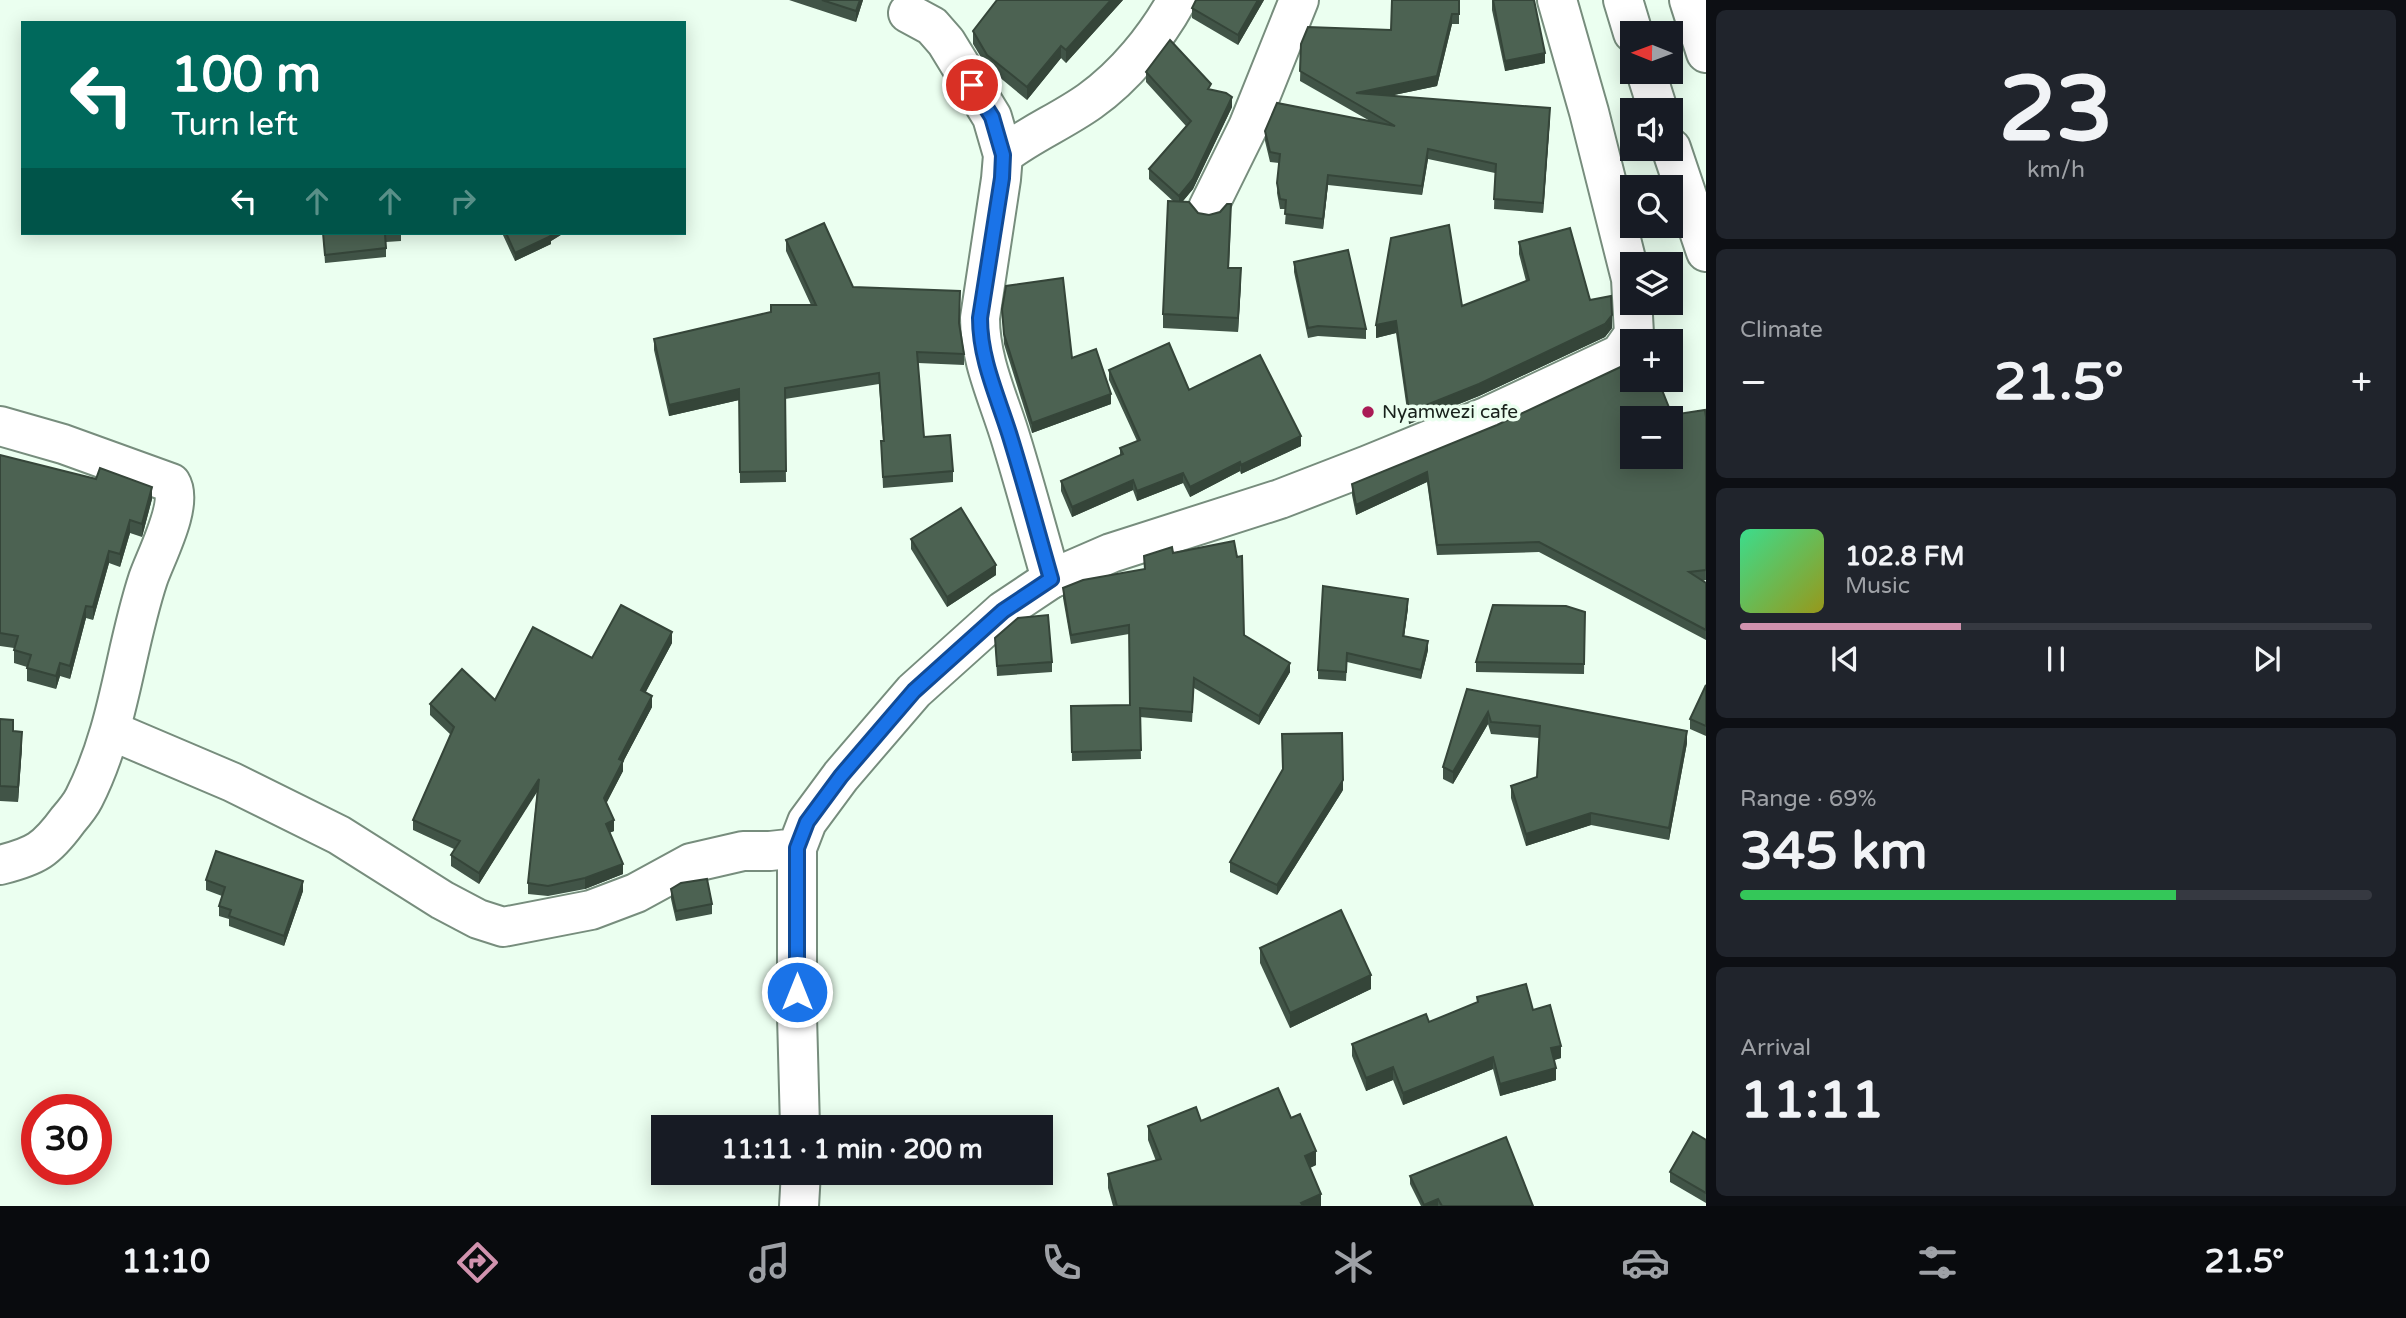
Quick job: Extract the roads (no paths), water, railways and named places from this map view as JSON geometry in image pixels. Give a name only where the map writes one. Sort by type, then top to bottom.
[{"type":"street","points":[[1003,155],[1026,137],[1090,101],[1120,76],[1164,22],[1177,0]]},
{"type":"street","points":[[1208,208],[1248,127],[1299,0]]},
{"type":"street","points":[[800,1115],[797,848],[807,822],[841,776],[914,691],[1003,611],[1051,579],[1111,553],[1280,499],[1488,416],[1620,354],[1634,334],[1631,279],[1589,112],[1557,0]]},
{"type":"street","points":[[1623,0],[1629,21]]},
{"type":"street","points":[[1689,0],[1706,53]]},
{"type":"street","points":[[908,13],[932,26],[946,42],[992,117],[1003,155],[1002,178],[980,318],[980,337],[984,359],[1009,433],[1051,579]]},
{"type":"street","points":[[1675,161],[1706,252]]},
{"type":"street","points":[[0,426],[75,448],[171,483],[174,511],[148,581],[112,731],[83,800],[52,843],[34,855],[0,865]]},
{"type":"street","points":[[112,731],[232,782],[340,835],[443,900],[478,919],[503,927],[590,910],[636,893],[691,863],[743,851],[797,848]]},
{"type":"street","points":[[799,1206],[800,1185]]},
{"type":"place","name":"Nyamwezi cafe","points":[[1368,412]]}]
